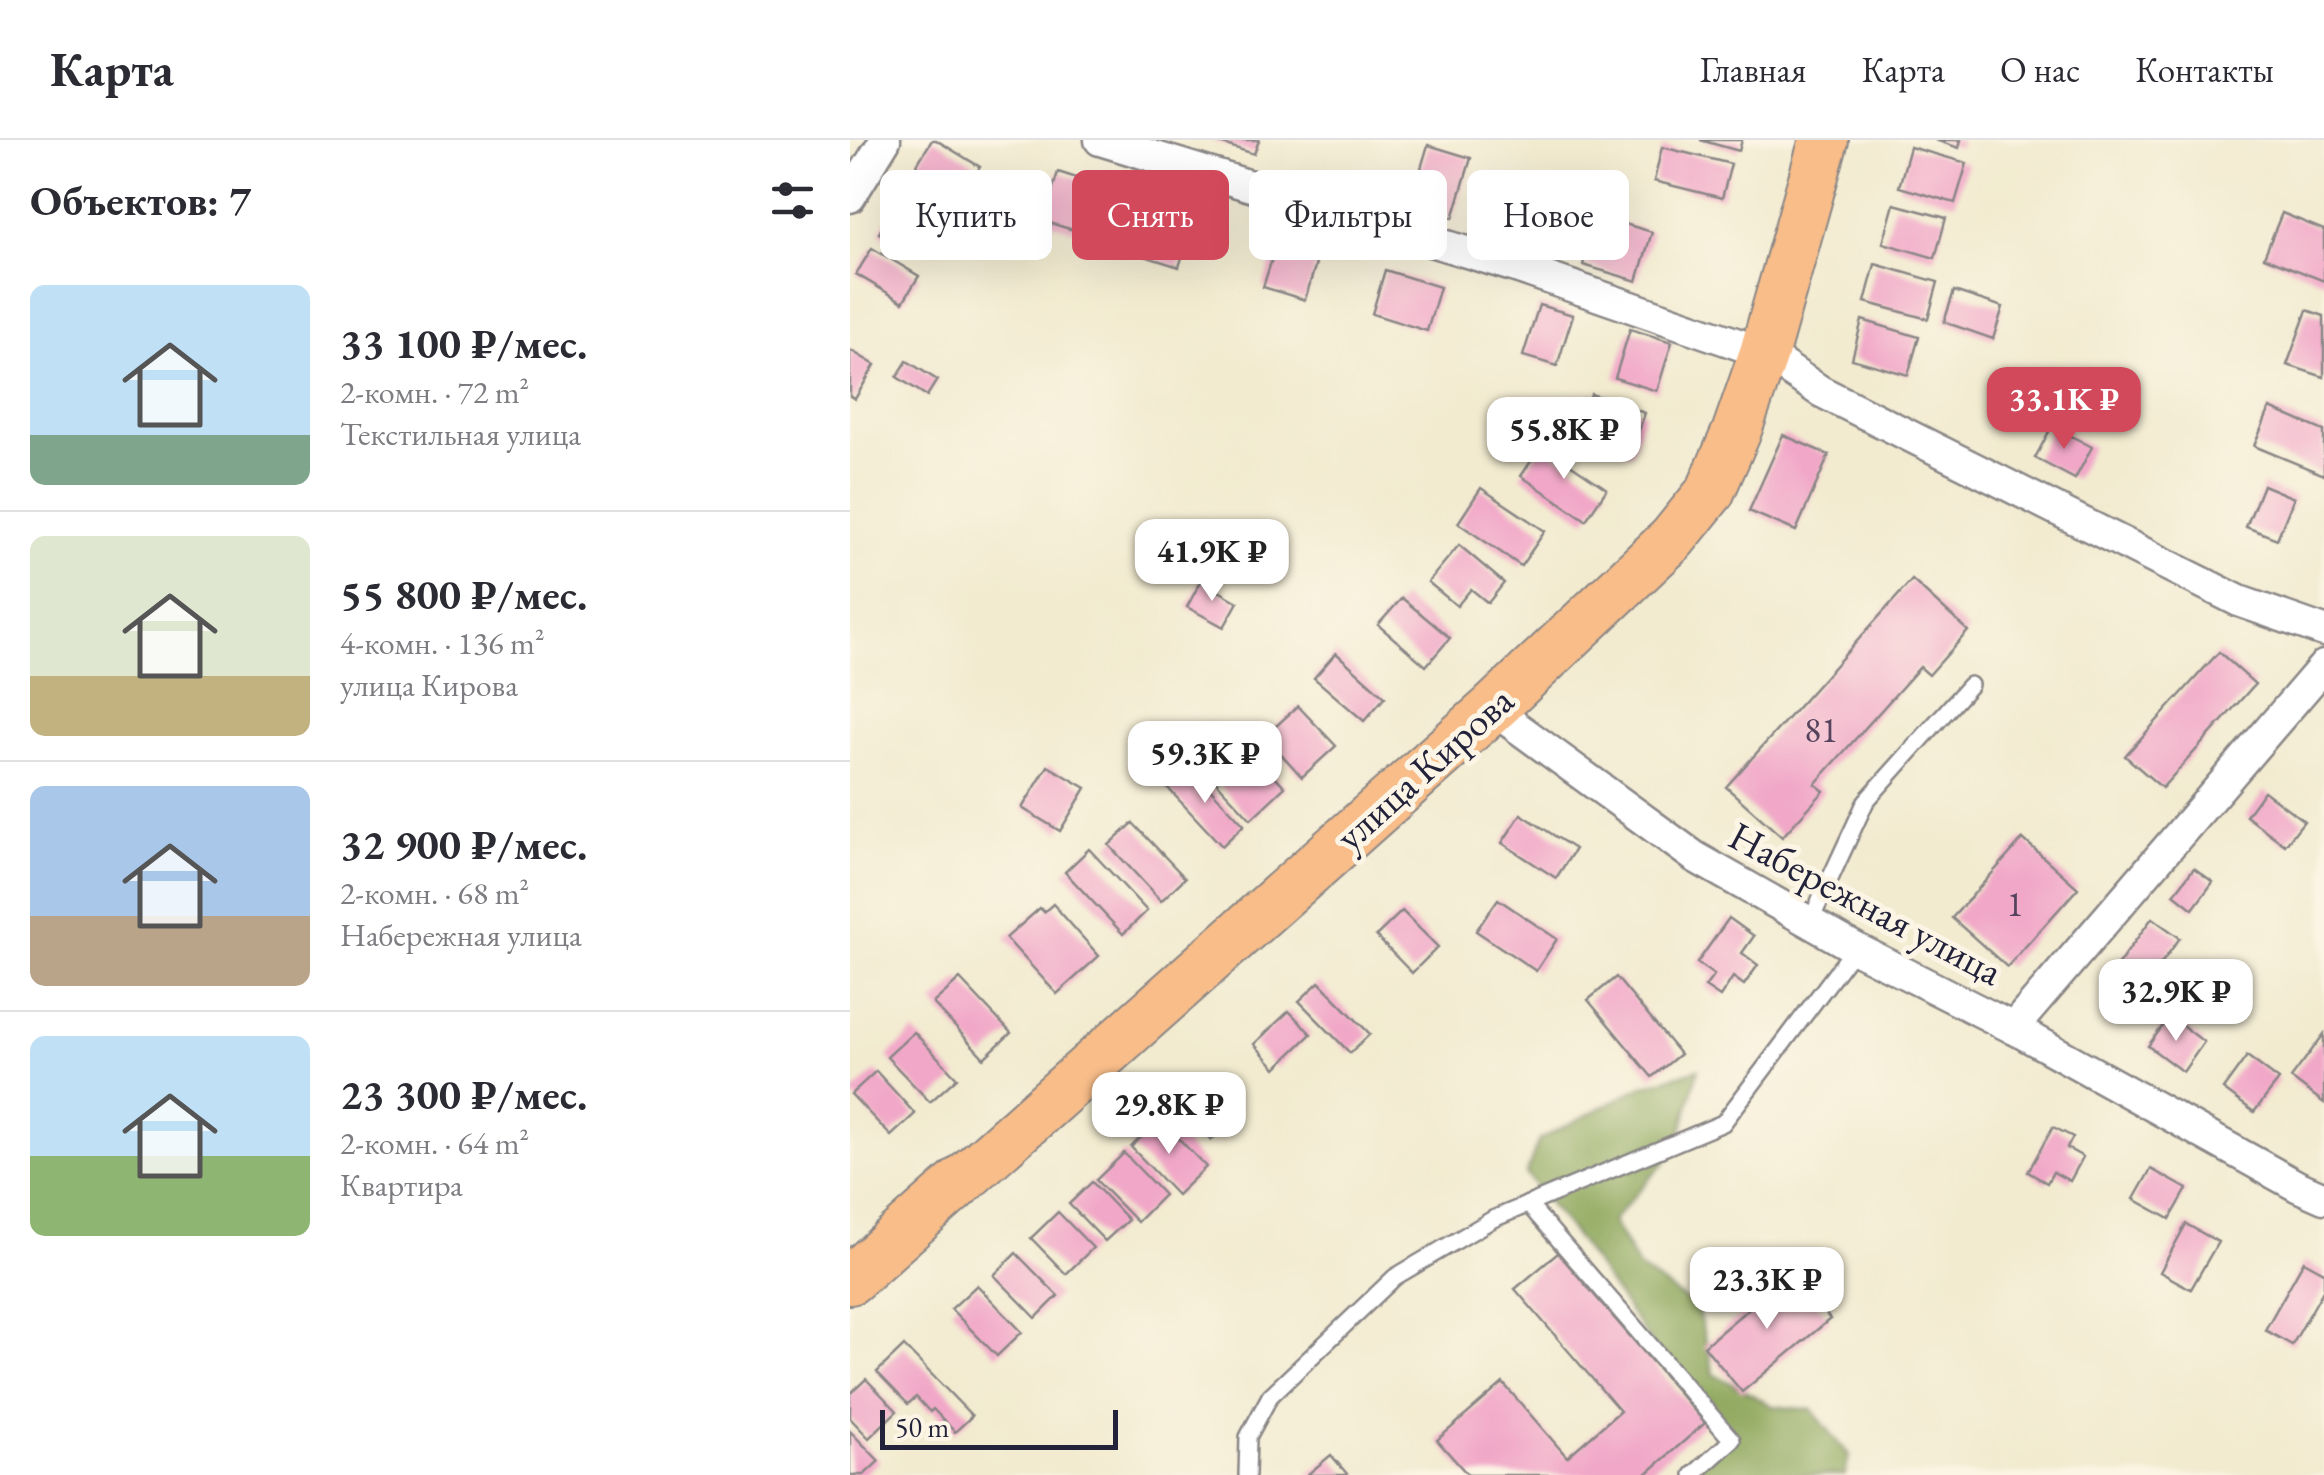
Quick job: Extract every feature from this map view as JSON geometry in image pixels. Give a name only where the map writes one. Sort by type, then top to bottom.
[{"type":"main road","name":"улица Кирова","points":[[850,1280],[1492,709],[1672,539],[1710,492],[1736,432],[1764,354],[1824,140]]},
{"type":"street","points":[[850,197],[885,140]]},
{"type":"street","points":[[1100,140],[1519,268],[1764,354],[1820,392],[2239,601],[2324,631]]},
{"type":"street","points":[[2013,1028],[2324,666]]},
{"type":"street","name":"Набережная улица","points":[[1492,709],[1695,857],[1856,948],[2013,1028],[2324,1198]]},
{"type":"lane","points":[[1810,922],[1866,800],[1970,685]]},
{"type":"lane","points":[[1247,1475],[1248,1436],[1270,1396],[1396,1277],[1493,1219],[1723,1123],[1856,948]]},
{"type":"lane","points":[[1528,1204],[1732,1440],[1693,1475]]},
{"type":"green space","points":[[1698,1069],[1678,1147],[1612,1221],[1639,1268],[1697,1308],[1714,1374],[1773,1406],[1812,1410],[1849,1455],[1845,1475],[1681,1475],[1720,1440],[1526,1174],[1539,1140],[1643,1086]]},
{"type":"building","points":[[932,140],[980,167],[978,170],[913,170]]},
{"type":"building","points":[[1210,140],[1259,140],[1254,154]]},
{"type":"building","points":[[1700,140],[1742,140],[1739,151]]},
{"type":"building","points":[[1935,140],[1961,140],[1959,148]]},
{"type":"building","points":[[1428,145],[1471,158],[1453,218],[1447,216],[1447,170],[1420,170]]},
{"type":"building","points":[[1662,147],[1731,164],[1722,198],[1654,181]]},
{"type":"building","points":[[1910,147],[1967,163],[1955,203],[1899,187]]},
{"type":"building","points":[[1058,172],[1072,176],[1072,230],[1052,224],[1052,192]]},
{"type":"building","points":[[1894,204],[1946,218],[1935,258],[1883,243]]},
{"type":"building","points":[[2282,213],[2324,230],[2324,281],[2264,257]]},
{"type":"building","points":[[1629,225],[1652,232],[1637,281],[1583,265],[1585,260],[1629,260]]},
{"type":"building","points":[[872,248],[880,253],[880,260],[892,260],[919,276],[903,302],[856,274]]},
{"type":"building","points":[[1157,260],[1181,260],[1179,267]]},
{"type":"building","points":[[1272,260],[1317,260],[1305,300],[1263,287]]},
{"type":"building","points":[[1875,264],[1938,282],[1928,319],[1865,302]]},
{"type":"building","points":[[1385,270],[1440,287],[1427,331],[1372,314]]},
{"type":"building","points":[[1954,291],[2003,307],[1993,339],[1944,322]]},
{"type":"building","points":[[1539,305],[1573,315],[1557,366],[1523,356]]},
{"type":"building","points":[[2307,310],[2324,316],[2324,377],[2287,365]]},
{"type":"building","points":[[1862,320],[1919,337],[1908,375],[1852,359]]},
{"type":"building","points":[[1630,329],[1672,342],[1657,391],[1615,378]]},
{"type":"building","points":[[850,350],[875,365],[855,399],[850,396]]},
{"type":"building","points":[[907,361],[937,380],[927,396],[897,377]]},
{"type":"building","points":[[1591,394],[1645,413],[1631,453],[1577,433]]},
{"type":"building","points":[[2270,408],[2324,431],[2324,475],[2254,446]]},
{"type":"building","points":[[2052,426],[2092,447],[2075,479],[2035,458]]},
{"type":"building","points":[[1783,435],[1829,455],[1796,531],[1749,511]]},
{"type":"building","points":[[1542,445],[1607,489],[1586,520],[1521,476]]},
{"type":"building","points":[[2263,485],[2294,498],[2277,539],[2246,527]]},
{"type":"building","points":[[1481,488],[1545,531],[1521,566],[1458,523]]},
{"type":"building","points":[[1459,545],[1504,583],[1488,603],[1471,589],[1457,606],[1428,582]]},
{"type":"building","points":[[1912,580],[1968,631],[1929,675],[1920,667],[1815,784],[1824,791],[1782,837],[1726,787]]},
{"type":"building","points":[[1201,581],[1238,602],[1224,627],[1187,607]]},
{"type":"building","points":[[1402,598],[1450,638],[1426,666],[1378,625]]},
{"type":"building","points":[[2219,652],[2255,684],[2162,788],[2125,756]]},
{"type":"building","points":[[1336,653],[1385,697],[1364,721],[1314,678]]},
{"type":"building","points":[[1298,706],[1336,746],[1302,777],[1265,736]]},
{"type":"building","points":[[1228,726],[1285,787],[1251,819],[1194,758]]},
{"type":"building","points":[[1188,765],[1244,825],[1222,846],[1166,786]]},
{"type":"building","points":[[1048,766],[1086,788],[1060,831],[1022,808]]},
{"type":"building","points":[[2264,791],[2304,821],[2285,845],[2246,816]]},
{"type":"building","points":[[1521,814],[1575,849],[1556,878],[1502,843]]},
{"type":"building","points":[[1133,823],[1185,878],[1161,901],[1109,845]]},
{"type":"building","points":[[2023,839],[2078,888],[2007,967],[1952,918]]},
{"type":"building","points":[[1089,849],[1147,911],[1123,934],[1065,872]]},
{"type":"building","points":[[2194,868],[2213,882],[2193,909],[2174,894]]},
{"type":"building","points":[[1498,899],[1557,939],[1536,971],[1476,931]]},
{"type":"building","points":[[1053,904],[1099,956],[1057,994],[1006,938],[1040,908],[1044,912]]},
{"type":"building","points":[[1402,911],[1438,947],[1412,973],[1376,936]]},
{"type":"building","points":[[1729,918],[1754,936],[1742,953],[1758,965],[1744,985],[1733,977],[1720,997],[1705,987],[1714,975],[1697,963]]},
{"type":"building","points":[[2152,918],[2180,938],[2133,1001],[2106,981]]},
{"type":"building","points":[[1616,977],[1680,1054],[1652,1077],[1588,1000]]},
{"type":"building","points":[[960,979],[1011,1033],[984,1058],[933,1003]]},
{"type":"building","points":[[1319,982],[1370,1034],[1350,1053],[1299,1001]]},
{"type":"building","points":[[1289,1011],[1311,1034],[1276,1068],[1254,1044]]},
{"type":"building","points":[[2170,1016],[2204,1042],[2183,1072],[2148,1046]]},
{"type":"building","points":[[914,1032],[957,1078],[930,1102],[887,1057]]},
{"type":"building","points":[[2324,1034],[2324,1103],[2291,1078]]},
{"type":"building","points":[[2247,1056],[2279,1080],[2254,1112],[2223,1089]]},
{"type":"building","points":[[876,1071],[915,1114],[891,1136],[851,1094]]},
{"type":"building","points":[[1202,1080],[1237,1116],[1211,1140],[1177,1105]]},
{"type":"building","points":[[1160,1119],[1206,1167],[1177,1195],[1131,1147]]},
{"type":"building","points":[[2053,1127],[2073,1137],[2067,1148],[2083,1157],[2070,1181],[2053,1172],[2047,1183],[2028,1172]]},
{"type":"building","points":[[1124,1153],[1164,1195],[1137,1222],[1096,1180]]},
{"type":"building","points":[[2151,1169],[2187,1189],[2170,1219],[2134,1199]]},
{"type":"building","points":[[1092,1182],[1128,1220],[1105,1241],[1069,1204]]},
{"type":"building","points":[[1058,1212],[1093,1248],[1066,1274],[1031,1238]]},
{"type":"building","points":[[2186,1224],[2218,1242],[2191,1289],[2160,1272]]},
{"type":"building","points":[[1016,1253],[1058,1296],[1036,1318],[994,1275]]},
{"type":"building","points":[[1558,1253],[1705,1423],[1645,1475],[1468,1475],[1437,1440],[1503,1383],[1567,1457],[1620,1411],[1515,1289]]},
{"type":"building","points":[[2304,1261],[2324,1272],[2324,1289],[2292,1345],[2265,1330]]},
{"type":"building","points":[[1791,1273],[1830,1319],[1742,1392],[1704,1346]]},
{"type":"building","points":[[977,1285],[1022,1332],[997,1356],[951,1309]]},
{"type":"building","points":[[904,1346],[972,1416],[955,1432],[916,1397],[908,1404],[877,1372]]},
{"type":"building","points":[[866,1379],[897,1411],[869,1438],[850,1418],[850,1394]]},
{"type":"building","points":[[850,1431],[879,1461],[864,1475],[850,1475]]},
{"type":"building","points":[[1331,1455],[1348,1475],[1307,1475]]}]
